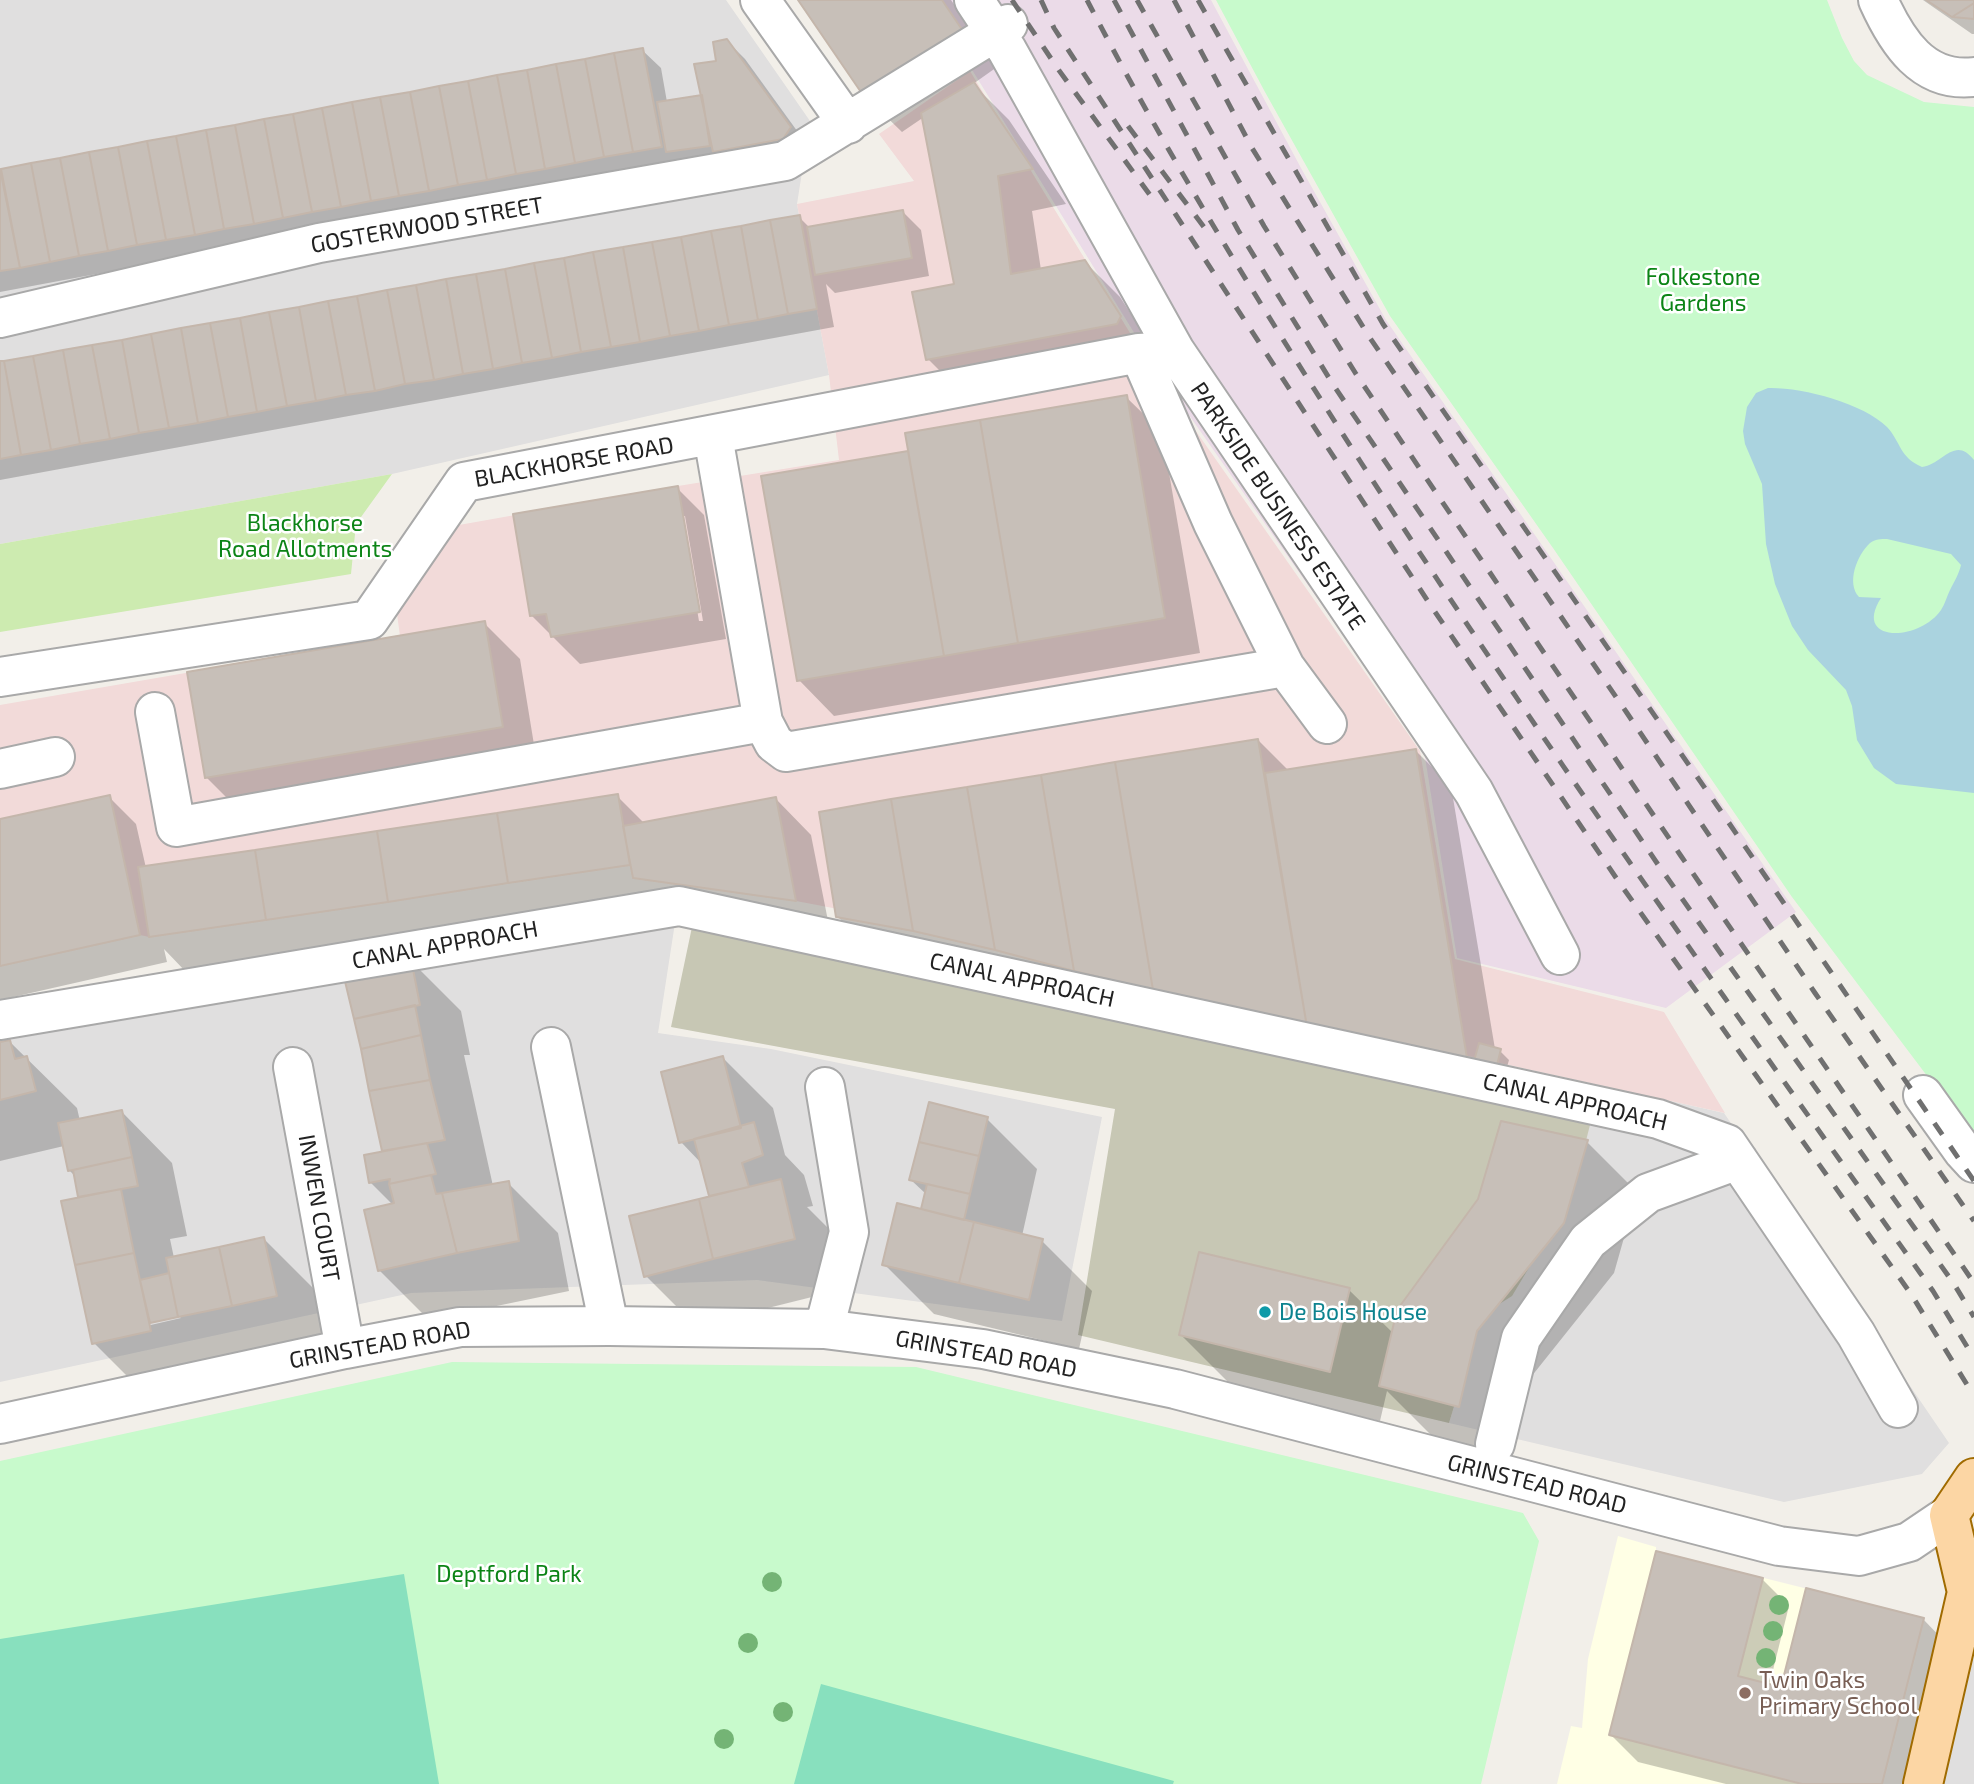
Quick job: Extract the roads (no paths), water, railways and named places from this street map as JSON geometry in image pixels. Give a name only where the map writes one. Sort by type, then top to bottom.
[{"type":"main road","points":[[1923,1784],[1968,1592],[1949,1515],[1974,1478]]},
{"type":"street","points":[[760,0],[848,124]]},
{"type":"street","points":[[1878,0],[1914,57],[1930,71],[1943,77],[1974,77]]},
{"type":"street","name":"GOSTERWOOD STREET","points":[[0,318],[319,243],[785,161],[848,124],[994,25]]},
{"type":"street","name":"PARKSIDE BUSINESS ESTATE","points":[[994,25],[1157,353],[1474,792],[1560,956]]},
{"type":"street","points":[[1157,353],[1213,523],[1285,667],[1327,724]]},
{"type":"street","name":"BLACKHORSE ROAD","points":[[0,677],[369,620],[464,482],[1157,353]]},
{"type":"street","points":[[713,436],[763,722],[774,743],[786,752],[1285,667]]},
{"type":"street","points":[[155,712],[176,827],[763,722]]},
{"type":"street","points":[[0,769],[55,757]]},
{"type":"street","name":"CANAL APPROACH","points":[[0,1020],[679,906],[1658,1119],[1727,1144],[1856,1335],[1898,1408]]},
{"type":"street","points":[[551,1047],[609,1326]]},
{"type":"street","name":"INWEN COURT","points":[[293,1067],[345,1349]]},
{"type":"street","points":[[824,1329],[849,1232],[825,1087]]},
{"type":"street","points":[[1923,1095],[1974,1163]]},
{"type":"street","points":[[1495,1444],[1521,1338],[1588,1241],[1648,1193],[1738,1160]]},
{"type":"street","name":"GRINSTEAD ROAD","points":[[0,1424],[345,1349],[460,1327],[824,1329],[982,1349],[1175,1389],[1779,1546],[1859,1556],[1909,1542],[1949,1515]]},
{"type":"water","points":[[1768,388],[1782,388],[1848,404],[1876,418],[1887,427],[1909,459],[1922,467],[1955,450],[1967,453],[1974,460],[1974,793],[1896,784],[1874,768],[1857,740],[1852,706],[1846,690],[1808,650],[1792,626],[1775,584],[1766,544],[1762,484],[1745,444],[1743,431],[1747,407],[1756,393]],"holes":[[[1887,539],[1951,554],[1961,565],[1941,610],[1931,621],[1905,632],[1881,630],[1875,623],[1874,613],[1881,598],[1859,597],[1853,584],[1857,562],[1865,548],[1876,540]]]},
{"type":"railway","points":[[1012,0],[1058,69],[1150,195]]},
{"type":"railway","points":[[1041,0],[1054,28],[1429,603],[1621,885],[1911,1294],[1974,1396]]},
{"type":"railway","points":[[1087,0],[1218,234],[1429,567],[1642,879],[1933,1291],[1974,1358]]},
{"type":"railway","points":[[1114,0],[1238,230],[1334,386],[1659,866],[1954,1284],[1974,1317]]},
{"type":"railway","points":[[1137,0],[1264,226],[1356,374],[1681,856],[1974,1283]]},
{"type":"railway","points":[[1174,0],[1252,148],[1370,338],[1815,993],[1974,1221]]},
{"type":"railway","points":[[1198,0],[1383,324],[1974,1181]]},
{"type":"railway","points":[[1128,126],[1210,235]]},
{"type":"place","name":"De Bois House","points":[[1265,1312]]},
{"type":"place","name":"Twin Oaks Primary School","points":[[1745,1693]]},
{"type":"park label","name":"Folkestone Gardens","points":[[1703,290]]},
{"type":"park label","name":"Blackhorse Road Allotments","points":[[305,536]]},
{"type":"park label","name":"Deptford Park","points":[[509,1574]]}]
